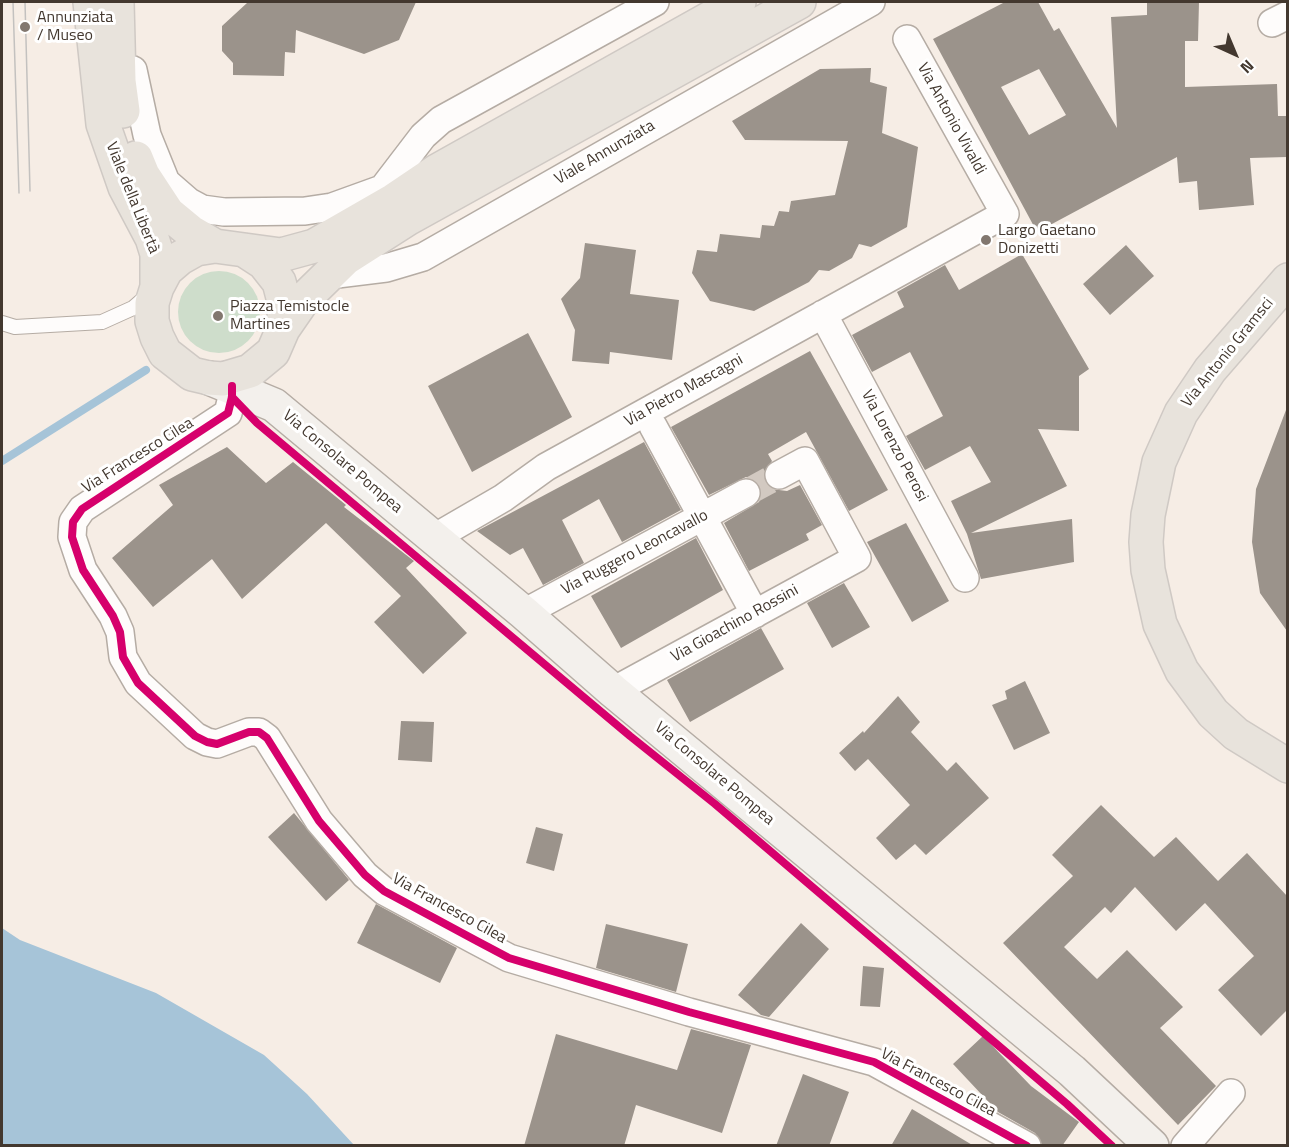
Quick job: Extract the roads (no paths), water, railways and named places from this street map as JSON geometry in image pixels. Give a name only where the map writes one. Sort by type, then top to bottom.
[{"type":"main road","name":"Viale della Libertà","points":[[90,2],[103,124],[125,188],[158,254],[157,287]]},
{"type":"main road","name":"Viale della Libertà","points":[[117,2],[119,81],[123,114],[139,164],[168,213],[191,232],[230,248]]},
{"type":"main road","points":[[739,2],[437,171],[394,200],[314,246],[281,255],[230,248],[196,249],[180,258],[166,270],[152,303],[152,321],[157,338],[165,352],[192,374],[220,382],[263,363],[303,300],[346,258],[407,219],[799,2]]},
{"type":"main road","points":[[230,248],[264,263],[279,282],[285,305],[278,340]]},
{"type":"main road","name":"Via Antonio Gramsci","points":[[1287,280],[1210,370],[1180,413],[1157,470],[1146,542],[1148,570],[1160,624],[1182,671],[1208,706],[1236,734],[1287,766]]},
{"type":"main road","name":"Via Consolare Pompea","points":[[274,405],[269,382],[278,340]]},
{"type":"main road","name":"Via Consolare Pompea","points":[[220,382],[274,405],[524,613],[613,691],[1064,1064],[1152,1146]]},
{"type":"street","points":[[127,2],[132,65],[147,135],[166,182],[189,202],[202,209],[224,212],[305,211],[332,207],[384,187],[437,171]]},
{"type":"street","points":[[384,187],[423,136],[441,120],[655,2]]},
{"type":"street","name":"Viale Annunziata","points":[[328,275],[386,268],[423,256],[866,3]]},
{"type":"street","name":"Via Antonio Vivaldi","points":[[907,39],[996,199]]},
{"type":"street","name":"Via Pietro Mascagni","points":[[434,538],[503,498],[546,466],[1005,214],[996,199]]},
{"type":"street","name":"Via Lorenzo Perosi","points":[[823,315],[965,578]]},
{"type":"street","points":[[503,498],[557,479],[807,343]]},
{"type":"street","name":"Via Francesco Cilea","points":[[220,382],[232,397],[228,413],[82,508],[73,522],[72,537],[83,570],[113,616],[120,632],[123,657],[138,683],[195,736],[207,742],[217,744],[249,732],[259,732],[267,738],[319,821],[365,874],[384,891],[509,958],[689,1012],[874,1062],[1027,1146]]},
{"type":"street","points":[[653,426],[755,614]]},
{"type":"street","name":"Via Gioachino Rossini","points":[[613,691],[857,558],[805,461],[779,475]]},
{"type":"street","name":"Via Ruggero Leoncavallo","points":[[524,613],[746,493]]},
{"type":"street","points":[[1185,1146],[1231,1093]]},
{"type":"lane","points":[[2,323],[15,327],[102,322],[133,308],[157,287]]},
{"type":"water","points":[[2,928],[20,940],[156,993],[264,1055],[307,1094],[354,1145],[2,1145]]},
{"type":"waterway","points":[[2,461],[146,370]]},
{"type":"tunnel","points":[[746,493],[779,475]]},
{"type":"tram line","points":[[13,2],[19,193]]},
{"type":"tram line","points":[[25,2],[30,191]]},
{"type":"place","name":"Annunziata / Museo","points":[[25,27]]},
{"type":"place","name":"Largo Gaetano Donizetti","points":[[986,240]]},
{"type":"place","name":"Piazza Temistocle Martines","points":[[218,316]]}]
